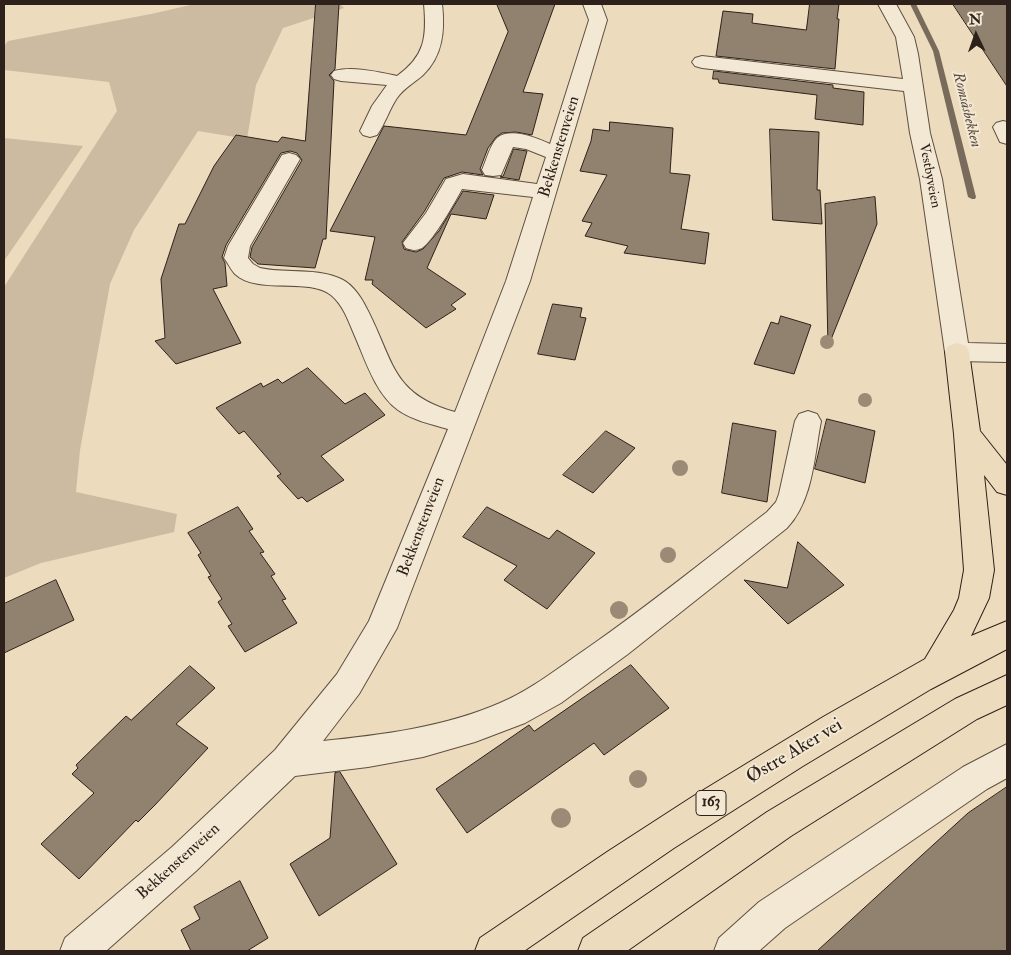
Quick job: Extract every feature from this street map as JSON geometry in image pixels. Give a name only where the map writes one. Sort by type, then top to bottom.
[{"type":"highway","points":[[937,668],[966,618],[974,598],[979,570],[968,434],[957,352]]},
{"type":"highway","points":[[968,434],[1007,484]]},
{"type":"highway","name":"Østre Aker vei","points":[[492,951],[601,875],[740,784],[937,668],[1007,634]]},
{"type":"highway","points":[[596,951],[779,824],[966,709],[1007,688]]},
{"type":"street","points":[[370,131],[384,102],[400,82],[422,64],[432,46],[435,33],[433,4]]},
{"type":"street","name":"Bekkenstenveien","points":[[78,951],[184,859],[287,761],[348,684],[382,628],[518,282],[598,20],[592,4]]},
{"type":"street","name":"Vestbyveien","points":[[887,4],[905,37],[920,133],[931,179],[957,352]]},
{"type":"street","points":[[702,62],[914,86]]},
{"type":"street","points":[[341,75],[374,77],[400,82]]},
{"type":"street","points":[[493,170],[504,143],[509,140],[531,143],[558,155]]},
{"type":"street","points":[[289,159],[239,246],[236,258],[240,265],[257,275],[316,280],[335,286],[346,293],[378,361],[392,385],[405,400],[426,413],[463,424]]},
{"type":"street","points":[[414,243],[435,217],[454,184],[458,182],[464,181],[546,192]]},
{"type":"street","points":[[957,352],[1007,353]]},
{"type":"street","points":[[287,761],[347,754],[456,733],[502,718],[544,697],[645,625],[776,520],[788,508],[793,494],[808,421]]},
{"type":"street","points":[[732,951],[772,915],[974,778],[1007,760]]},
{"type":"shaded area","points":[[195,4],[340,4],[344,8],[283,28],[256,85],[247,139],[198,131],[134,230],[110,284],[80,450],[76,492],[177,514],[174,532],[41,563],[4,578],[4,287],[117,111],[109,82],[4,70],[4,46],[8,41]]},
{"type":"shaded area","points":[[4,138],[83,146],[4,261]]},
{"type":"building","points":[[316,4],[339,4],[335,69],[329,75],[334,81],[326,239],[323,239],[315,268],[258,264],[250,257],[252,247],[302,160],[297,153],[290,151],[281,153],[226,245],[222,257],[225,263],[227,286],[213,289],[241,343],[176,364],[155,341],[165,338],[161,279],[179,224],[185,224],[214,166],[236,135],[278,142],[282,137],[305,141]]},
{"type":"building","points":[[497,4],[555,4],[523,92],[543,94],[532,135],[516,132],[502,133],[496,137],[488,148],[480,169],[483,175],[462,172],[444,178],[424,212],[402,242],[404,249],[416,252],[423,249],[439,231],[463,191],[494,195],[486,219],[451,214],[427,268],[466,294],[451,305],[456,309],[426,328],[372,284],[373,280],[365,280],[375,237],[330,231],[384,126],[466,135],[508,32]]},
{"type":"building","points":[[810,4],[839,4],[835,69],[716,56],[723,11],[753,14],[752,23],[806,30]]},
{"type":"building","points":[[953,4],[1007,4],[1007,86]]},
{"type":"building","points":[[714,71],[833,85],[833,88],[864,92],[863,125],[815,119],[817,95],[719,83],[718,79],[713,79]]},
{"type":"building","points":[[610,122],[673,128],[670,173],[690,175],[681,229],[709,233],[705,264],[624,253],[628,246],[585,236],[592,223],[582,221],[607,175],[580,171],[591,141],[593,129],[609,131]]},
{"type":"building","points":[[770,129],[819,132],[817,190],[820,190],[822,224],[773,220]]},
{"type":"building","points":[[514,149],[527,151],[519,180],[500,177],[503,176]]},
{"type":"building","points":[[875,197],[877,224],[828,347],[825,204]]},
{"type":"building","points":[[553,304],[582,308],[580,317],[586,318],[575,360],[538,354]]},
{"type":"building","points":[[781,316],[811,325],[794,374],[754,364],[771,322],[778,324]]},
{"type":"building","points":[[308,368],[345,404],[365,393],[385,415],[321,456],[344,480],[307,502],[302,497],[298,499],[277,476],[281,474],[244,431],[239,434],[216,408],[261,383],[263,387],[278,379],[282,383]]},
{"type":"building","points":[[827,419],[875,431],[865,483],[815,469]]},
{"type":"building","points":[[733,423],[776,431],[767,502],[722,493]]},
{"type":"building","points":[[606,431],[635,448],[593,493],[563,475]]},
{"type":"building","points":[[238,507],[253,529],[249,531],[264,552],[260,553],[275,574],[271,576],[286,599],[282,600],[297,623],[245,652],[228,626],[232,624],[218,602],[222,599],[208,577],[211,576],[198,555],[201,553],[188,533]]},
{"type":"building","points":[[487,507],[549,539],[557,530],[595,553],[547,609],[504,580],[517,566],[463,537]]},
{"type":"building","points":[[798,542],[844,585],[788,624],[744,580],[787,588]]},
{"type":"building","points":[[56,580],[74,620],[4,653],[4,604]]},
{"type":"building","points":[[631,665],[669,708],[604,755],[594,743],[467,833],[436,789],[529,725],[534,731]]},
{"type":"building","points":[[190,666],[215,688],[176,724],[208,748],[155,805],[138,822],[136,820],[79,879],[41,844],[94,793],[72,774],[78,768],[76,765],[126,716],[131,720]]},
{"type":"building","points":[[340,772],[397,864],[319,916],[290,864],[330,838],[335,773]]},
{"type":"building","points":[[1007,787],[1007,951],[817,951],[968,813]]},
{"type":"building","points":[[240,881],[268,938],[247,951],[191,951],[181,930],[200,919],[194,907]]},
{"type":"waterway","name":"Romsåsbekken","points":[[913,4],[936,51],[972,197]]}]
